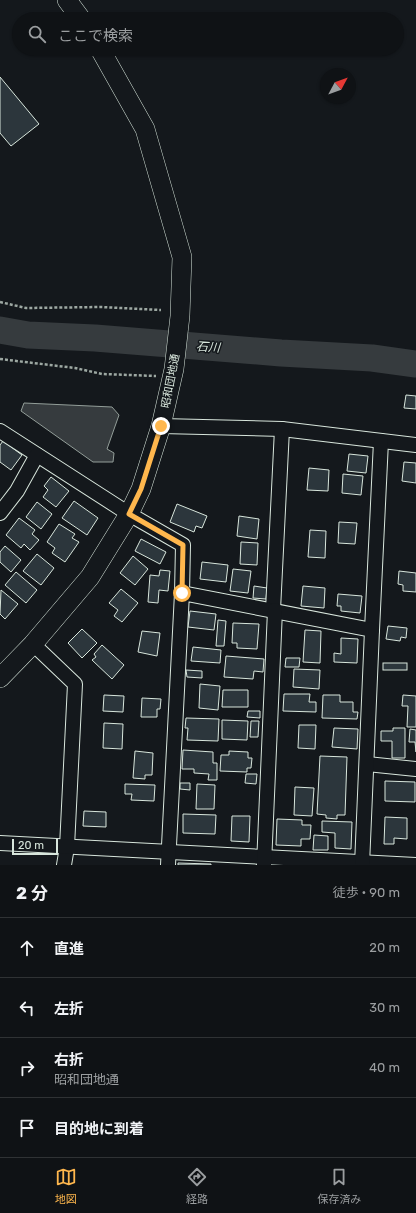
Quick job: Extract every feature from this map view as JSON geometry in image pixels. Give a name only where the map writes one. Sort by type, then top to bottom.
[{"type":"street","points":[[67,0],[76,12]]},
{"type":"street","name":"昭和団地通","points":[[0,678],[33,644],[90,577],[129,514],[141,489],[161,426],[166,372],[180,316],[182,257],[145,129],[104,56]]},
{"type":"street","points":[[161,426],[282,429],[416,446]]},
{"type":"street","points":[[264,861],[282,429]]},
{"type":"street","points":[[0,430],[129,514],[183,545],[182,593],[168,858]]},
{"type":"street","points":[[362,863],[381,441]]},
{"type":"street","points":[[0,513],[17,491],[37,455]]},
{"type":"street","points":[[182,593],[372,630]]},
{"type":"street","points":[[33,644],[75,684],[67,847],[64,865]]},
{"type":"street","points":[[367,764],[416,768]]},
{"type":"street","points":[[0,843],[67,847],[168,858],[416,865]]},
{"type":"path","points":[[0,302],[26,308],[101,307],[161,310]]},
{"type":"path","points":[[0,359],[75,368],[102,374],[166,372]]},
{"type":"shaded area","points":[[24,403],[112,407],[119,415],[107,449],[114,453],[113,462],[93,462],[21,411]]},
{"type":"building","points":[[0,77],[39,124],[11,146],[0,133]]},
{"type":"building","points":[[406,395],[416,396],[416,409],[404,408]]},
{"type":"building","points":[[3,441],[22,455],[11,470],[0,462],[0,445]]},
{"type":"building","points":[[349,454],[368,456],[366,473],[347,471]]},
{"type":"building","points":[[404,462],[416,463],[416,483],[402,481]]},
{"type":"building","points":[[309,468],[329,470],[328,491],[307,490]]},
{"type":"building","points":[[343,474],[363,476],[361,495],[342,493]]},
{"type":"building","points":[[51,477],[69,491],[56,507],[43,497],[48,490],[44,486]]},
{"type":"building","points":[[74,501],[98,518],[87,535],[62,518]]},
{"type":"building","points":[[37,502],[52,514],[41,529],[26,517]]},
{"type":"building","points":[[177,504],[207,516],[202,528],[196,526],[194,532],[170,522]]},
{"type":"building","points":[[239,516],[259,519],[257,539],[237,536]]},
{"type":"building","points":[[19,518],[35,530],[32,534],[39,540],[30,550],[24,544],[21,548],[6,535]]},
{"type":"building","points":[[339,522],[357,523],[355,544],[338,543]]},
{"type":"building","points":[[59,524],[75,534],[72,538],[79,542],[65,562],[52,553],[55,548],[47,542]]},
{"type":"building","points":[[310,530],[326,531],[325,558],[308,557]]},
{"type":"building","points":[[141,539],[166,552],[160,564],[135,551]]},
{"type":"building","points":[[241,542],[258,543],[257,565],[240,564]]},
{"type":"building","points":[[5,546],[21,560],[11,572],[0,562],[0,552]]},
{"type":"building","points":[[37,554],[54,568],[41,585],[23,571]]},
{"type":"building","points":[[133,556],[148,569],[135,585],[120,573]]},
{"type":"building","points":[[202,562],[228,565],[226,582],[200,579]]},
{"type":"building","points":[[233,569],[251,571],[248,593],[230,591]]},
{"type":"building","points":[[160,570],[170,571],[168,591],[159,590],[158,603],[148,602],[150,575],[159,576]]},
{"type":"building","points":[[399,571],[416,573],[416,592],[403,591],[403,585],[398,584]]},
{"type":"building","points":[[16,572],[37,590],[26,603],[5,585]]},
{"type":"building","points":[[254,586],[267,588],[266,599],[253,598]]},
{"type":"building","points":[[303,586],[325,588],[324,608],[301,606]]},
{"type":"building","points":[[121,589],[138,603],[122,622],[114,616],[118,610],[109,603]]},
{"type":"building","points":[[1,590],[18,604],[5,619],[0,614]]},
{"type":"building","points":[[338,594],[362,596],[360,613],[341,611],[341,606],[337,606]]},
{"type":"building","points":[[190,611],[216,614],[214,630],[188,627]]},
{"type":"building","points":[[218,620],[226,621],[224,646],[216,646]]},
{"type":"building","points":[[233,623],[259,624],[257,649],[237,648],[237,643],[232,643]]},
{"type":"building","points":[[388,626],[407,628],[406,638],[401,637],[400,641],[386,639]]},
{"type":"building","points":[[82,629],[97,643],[82,658],[68,643]]},
{"type":"building","points":[[305,630],[321,631],[320,663],[303,662]]},
{"type":"building","points":[[142,631],[160,633],[157,656],[138,652]]},
{"type":"building","points":[[341,638],[358,639],[357,663],[334,662],[334,653],[341,654]]},
{"type":"building","points":[[102,645],[124,665],[112,679],[92,660],[96,657],[94,654]]},
{"type":"building","points":[[193,647],[221,650],[220,663],[191,661]]},
{"type":"building","points":[[226,656],[264,659],[263,672],[254,671],[253,679],[224,677]]},
{"type":"building","points":[[286,658],[300,658],[299,667],[285,667]]},
{"type":"building","points":[[383,663],[407,663],[407,670],[383,670]]},
{"type":"building","points":[[294,669],[320,670],[319,689],[293,687]]},
{"type":"building","points":[[186,670],[202,671],[202,678],[187,677]]},
{"type":"building","points":[[200,684],[220,686],[218,710],[199,708]]},
{"type":"building","points":[[223,690],[248,690],[248,707],[222,707]]},
{"type":"building","points":[[284,694],[310,694],[309,702],[316,702],[316,712],[283,711]]},
{"type":"building","points":[[104,695],[124,696],[123,712],[103,711]]},
{"type":"building","points":[[323,695],[340,695],[340,702],[353,702],[353,712],[358,712],[357,719],[322,718]]},
{"type":"building","points":[[403,695],[416,696],[416,727],[407,727],[408,706],[402,706]]},
{"type":"building","points":[[142,698],[161,699],[160,709],[157,709],[157,717],[141,717]]},
{"type":"building","points":[[248,711],[260,711],[260,718],[247,717]]},
{"type":"building","points":[[186,718],[219,719],[218,741],[187,740],[188,728],[185,728]]},
{"type":"building","points":[[222,720],[248,721],[247,740],[222,739]]},
{"type":"building","points":[[251,721],[259,721],[258,737],[250,737]]},
{"type":"building","points":[[104,723],[123,724],[122,749],[103,748]]},
{"type":"building","points":[[299,725],[316,725],[315,749],[298,748]]},
{"type":"building","points":[[334,728],[358,729],[357,749],[332,747]]},
{"type":"building","points":[[393,728],[405,728],[405,758],[392,758],[392,741],[381,741],[381,731],[393,731]]},
{"type":"building","points":[[410,729],[416,730],[416,752],[415,742],[409,742]]},
{"type":"building","points":[[183,750],[213,752],[213,763],[217,763],[217,780],[208,780],[209,774],[194,773],[194,769],[182,769]]},
{"type":"building","points":[[135,751],[153,753],[152,775],[145,775],[145,779],[133,778]]},
{"type":"building","points":[[229,751],[248,752],[248,758],[252,758],[251,768],[247,768],[247,772],[220,771],[221,755],[229,755]]},
{"type":"building","points":[[320,756],[347,757],[345,815],[337,815],[337,819],[326,818],[326,815],[317,814]]},
{"type":"building","points":[[246,774],[257,774],[256,784],[245,783]]},
{"type":"building","points":[[385,781],[415,782],[415,802],[385,801]]},
{"type":"building","points":[[180,783],[190,783],[190,790],[180,789]]},
{"type":"building","points":[[125,784],[155,785],[154,801],[131,800],[132,794],[125,794]]},
{"type":"building","points":[[197,784],[215,785],[214,809],[196,809]]},
{"type":"building","points":[[295,787],[314,788],[312,816],[294,815]]},
{"type":"building","points":[[84,811],[106,812],[106,827],[83,826]]},
{"type":"building","points":[[183,814],[216,815],[215,834],[183,833]]},
{"type":"building","points":[[232,816],[250,816],[249,842],[231,841]]},
{"type":"building","points":[[385,817],[407,818],[407,839],[394,838],[394,844],[384,844]]},
{"type":"building","points":[[277,819],[302,820],[302,825],[311,825],[310,839],[301,839],[301,846],[276,845]]},
{"type":"building","points":[[322,821],[352,822],[351,849],[335,848],[335,833],[322,832]]},
{"type":"building","points":[[314,835],[328,836],[328,850],[313,850]]},
{"type":"building","points":[[178,863],[211,864],[211,865],[178,865]]},
{"type":"waterway","name":"石川","points":[[0,330],[28,335],[95,338],[281,353],[372,358],[416,364]]},
{"type":"route","points":[[161,426],[141,489],[129,514],[183,545],[182,593]]}]
